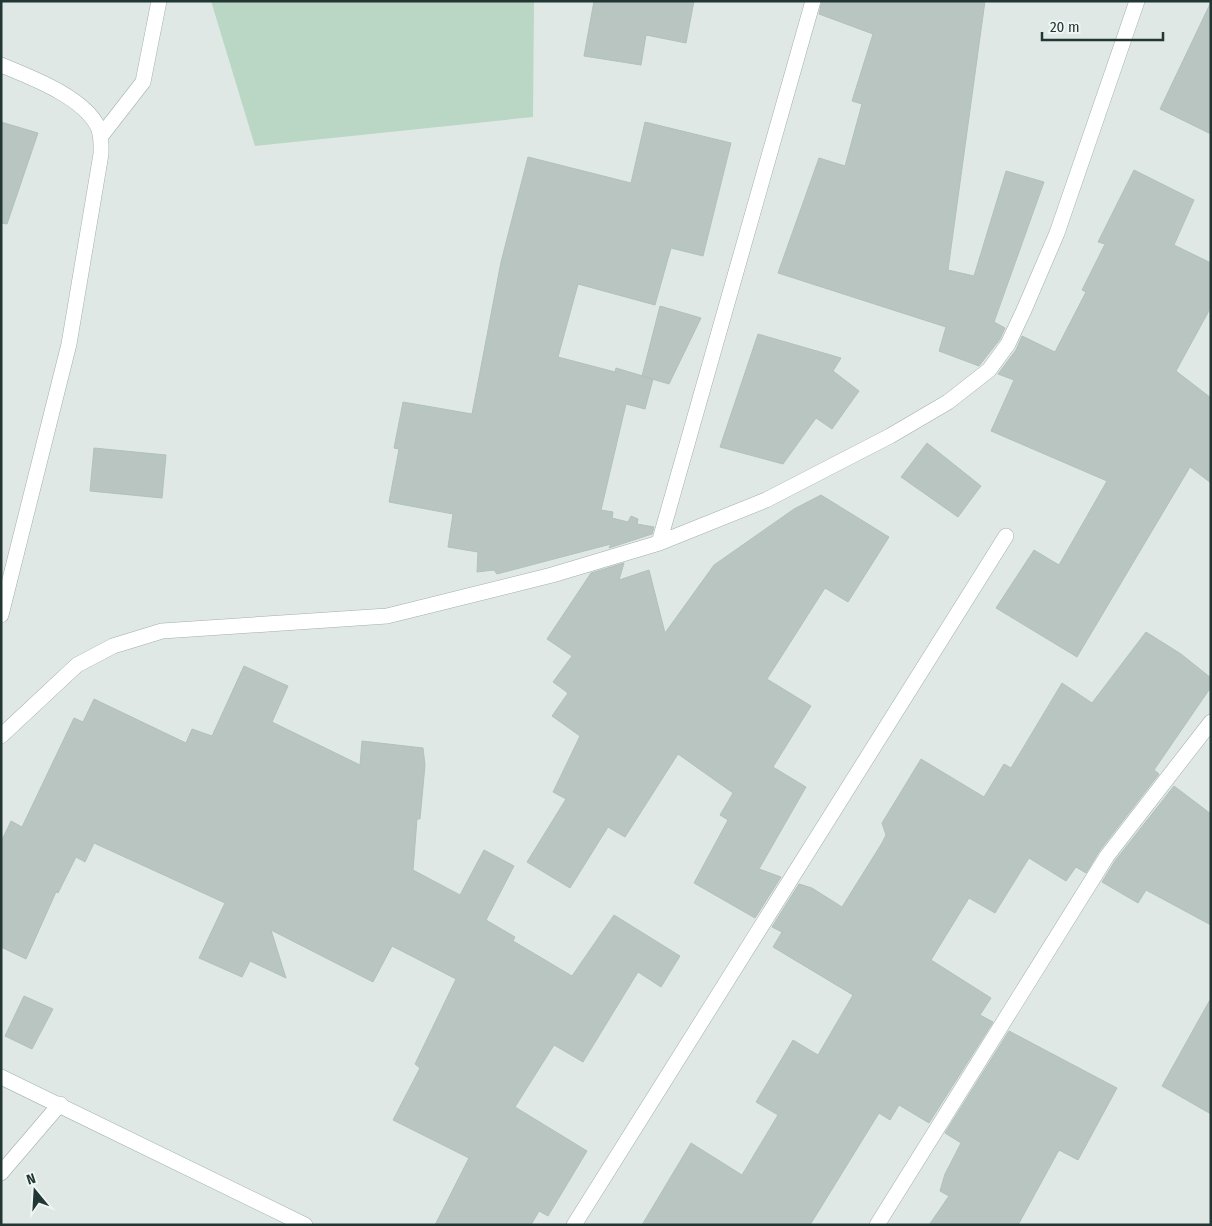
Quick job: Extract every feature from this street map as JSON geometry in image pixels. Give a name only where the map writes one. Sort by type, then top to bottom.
[{"type":"street","points":[[101,136],[143,82],[159,1]]},
{"type":"street","points":[[659,542],[813,1]]},
{"type":"street","points":[[1,736],[77,665],[113,646],[162,631],[387,616],[552,575],[659,542],[766,500],[890,436],[948,402],[989,370],[1008,344],[1057,233],[1137,1]]},
{"type":"street","points":[[1,65],[37,80],[74,102],[92,118],[101,136],[101,154],[96,195],[69,344],[1,615]]},
{"type":"street","points":[[574,1225],[1006,536]]},
{"type":"street","points":[[877,1225],[1107,856],[1211,722]]},
{"type":"street","points":[[1,1077],[60,1104],[305,1225]]},
{"type":"street","points":[[1,1173],[60,1104]]},
{"type":"green space","points":[[211,1],[534,1],[533,117],[255,146]]},
{"type":"building","points":[[594,1],[694,1],[686,43],[646,35],[641,65],[584,56]]},
{"type":"building","points":[[822,1],[985,1],[948,270],[974,276],[1006,171],[1044,182],[994,322],[1005,328],[1000,339],[979,366],[939,351],[946,327],[778,273],[819,158],[845,166],[862,104],[852,101],[873,34],[819,14]]},
{"type":"building","points":[[1211,2],[1211,134],[1160,109]]},
{"type":"building","points":[[1,122],[38,133],[7,224],[1,223]]},
{"type":"building","points":[[645,122],[731,143],[703,256],[671,248],[655,305],[578,284],[558,357],[615,372],[616,368],[653,379],[645,409],[626,404],[601,510],[613,512],[612,518],[628,522],[631,516],[638,519],[637,524],[654,527],[652,534],[609,548],[611,544],[497,574],[494,570],[477,572],[478,552],[448,547],[453,514],[389,502],[399,449],[394,448],[403,402],[472,414],[501,262],[528,157],[631,183]]},
{"type":"building","points":[[1134,170],[1194,200],[1174,245],[1211,263],[1211,307],[1176,371],[1211,398],[1211,483],[1190,467],[1077,657],[996,608],[1034,550],[1059,565],[1107,481],[991,431],[1014,380],[998,374],[1016,350],[1022,336],[1055,352],[1086,292],[1082,290],[1105,244],[1098,242]]},
{"type":"building","points":[[660,306],[701,318],[669,384],[642,376]]},
{"type":"building","points":[[758,334],[841,358],[833,371],[859,391],[832,429],[816,418],[783,464],[720,447]]},
{"type":"building","points":[[927,443],[981,486],[958,517],[901,477]]},
{"type":"building","points":[[94,448],[166,455],[162,498],[90,491]]},
{"type":"building","points":[[821,495],[889,537],[848,602],[825,588],[767,679],[811,706],[773,767],[806,787],[759,869],[781,877],[755,918],[694,883],[728,820],[720,815],[733,793],[678,754],[625,837],[608,827],[570,888],[527,862],[566,799],[553,792],[580,736],[552,716],[568,693],[553,682],[572,656],[547,639],[591,573],[624,563],[619,580],[649,570],[665,633],[714,565],[794,509]]},
{"type":"building","points":[[1146,632],[1181,654],[1211,678],[1211,687],[1154,770],[1159,774],[1100,850],[1086,873],[1076,867],[1066,881],[1029,858],[995,913],[969,898],[931,960],[991,998],[980,1015],[993,1022],[929,1123],[899,1105],[890,1120],[879,1113],[810,1225],[642,1225],[691,1143],[742,1175],[778,1115],[756,1102],[793,1040],[818,1055],[853,995],[773,947],[782,932],[772,927],[799,884],[812,888],[842,907],[882,843],[886,835],[882,823],[921,759],[984,797],[1004,764],[1011,768],[1062,683],[1092,703]]},
{"type":"building","points":[[244,666],[288,686],[272,722],[360,765],[362,741],[423,748],[425,765],[420,819],[417,819],[413,870],[460,895],[484,850],[514,866],[486,920],[515,937],[513,941],[572,976],[614,915],[680,956],[661,987],[638,972],[583,1062],[554,1045],[515,1107],[587,1151],[548,1216],[539,1211],[531,1225],[435,1225],[469,1158],[393,1120],[420,1068],[415,1064],[456,979],[392,946],[373,982],[271,930],[286,978],[250,961],[242,977],[199,958],[225,903],[94,843],[85,862],[76,857],[58,893],[56,892],[26,959],[1,947],[1,842],[11,821],[22,827],[74,718],[83,722],[94,699],[186,743],[192,729],[212,736]]},
{"type":"building","points":[[1174,786],[1211,814],[1211,925],[1146,890],[1138,903],[1102,882],[1115,861]]},
{"type":"building","points":[[24,996],[53,1009],[32,1049],[5,1036]]},
{"type":"building","points":[[1211,998],[1211,1114],[1162,1086]]},
{"type":"building","points":[[1009,1031],[1117,1088],[1078,1160],[1059,1150],[1018,1225],[929,1225],[949,1196],[940,1191],[945,1174],[961,1143],[945,1133]]}]
